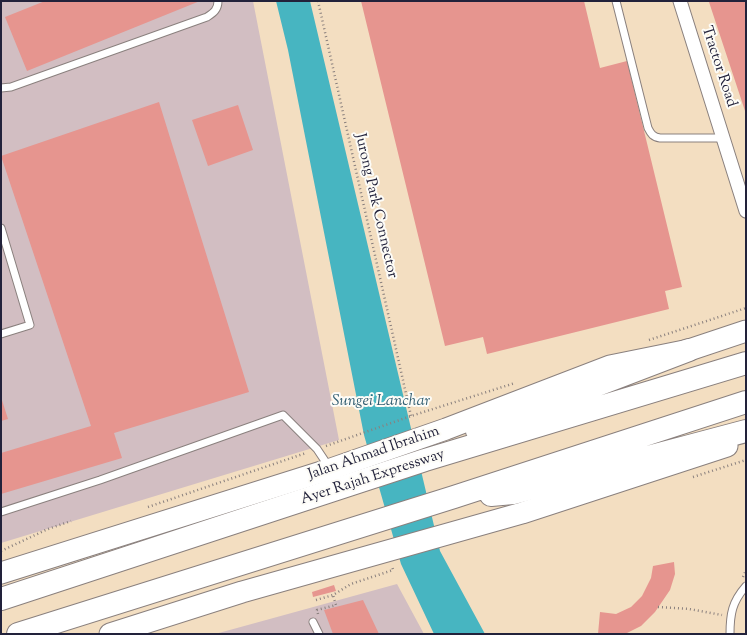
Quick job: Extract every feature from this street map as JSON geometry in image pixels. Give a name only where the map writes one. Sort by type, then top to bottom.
[{"type":"highway","points":[[425,460],[438,447],[446,443],[688,350]]},
{"type":"highway","name":"Ayer Rajah Expressway","points":[[1,599],[425,460],[746,363]]},
{"type":"highway","points":[[18,634],[454,497],[746,402]]},
{"type":"highway","points":[[454,497],[514,493],[746,431]]},
{"type":"main road","name":"Jalan Ahmad Ibrahim","points":[[1,573],[331,469],[446,430],[610,366],[688,350],[746,331]]},
{"type":"main road","points":[[110,634],[242,592],[522,513],[746,439]]},
{"type":"street","name":"Tractor Road","points":[[680,1],[746,211]]},
{"type":"lane","points":[[1,88],[11,87],[207,18],[214,13],[218,7],[218,1]]},
{"type":"lane","points":[[616,1],[648,128],[651,134],[660,138],[723,138]]},
{"type":"lane","points":[[1,228],[30,325],[1,334]]},
{"type":"lane","points":[[1,512],[100,480],[283,415],[317,449],[331,469]]},
{"type":"lane","points":[[730,634],[730,616],[736,600],[746,586]]},
{"type":"lane","points":[[314,622],[319,634]]},
{"type":"path","name":"Jurong Park Connector","points":[[318,1],[411,416]]},
{"type":"path","points":[[647,340],[746,308]]},
{"type":"path","points":[[148,507],[411,416],[518,382]]},
{"type":"path","points":[[1,551],[48,529],[70,521]]},
{"type":"path","points":[[316,600],[333,595],[351,584],[393,570],[391,562]]},
{"type":"path","points":[[317,610],[336,605],[333,595]]},
{"type":"path","points":[[658,607],[689,609],[730,616]]},
{"type":"shaded area","points":[[1,1],[253,1],[339,440],[1,543]]},
{"type":"shaded area","points":[[397,584],[424,634],[215,634],[237,628]]},
{"type":"water","name":"Sungei Lanchar","points":[[276,1],[310,1],[440,551],[485,634],[434,634],[401,564],[364,435],[288,50]]},
{"type":"building","points":[[45,1],[200,1],[27,71],[5,17]]},
{"type":"building","points":[[361,1],[584,1],[600,68],[627,61],[682,287],[665,291],[669,309],[487,354],[483,337],[445,346]]},
{"type":"building","points":[[746,1],[746,114],[709,2]]},
{"type":"building","points":[[159,102],[249,392],[114,433],[122,458],[1,494],[1,453],[91,426],[1,156]]},
{"type":"building","points":[[238,105],[253,150],[208,166],[192,120]]},
{"type":"building","points":[[1,397],[8,419],[1,421]]},
{"type":"building","points":[[674,562],[675,574],[670,590],[655,612],[641,626],[625,634],[598,634],[600,612],[616,614],[631,607],[642,596],[651,578],[653,566]]},
{"type":"building","points":[[334,585],[336,591],[313,597],[312,592]]},
{"type":"building","points":[[363,600],[379,634],[333,634],[324,610]]}]
